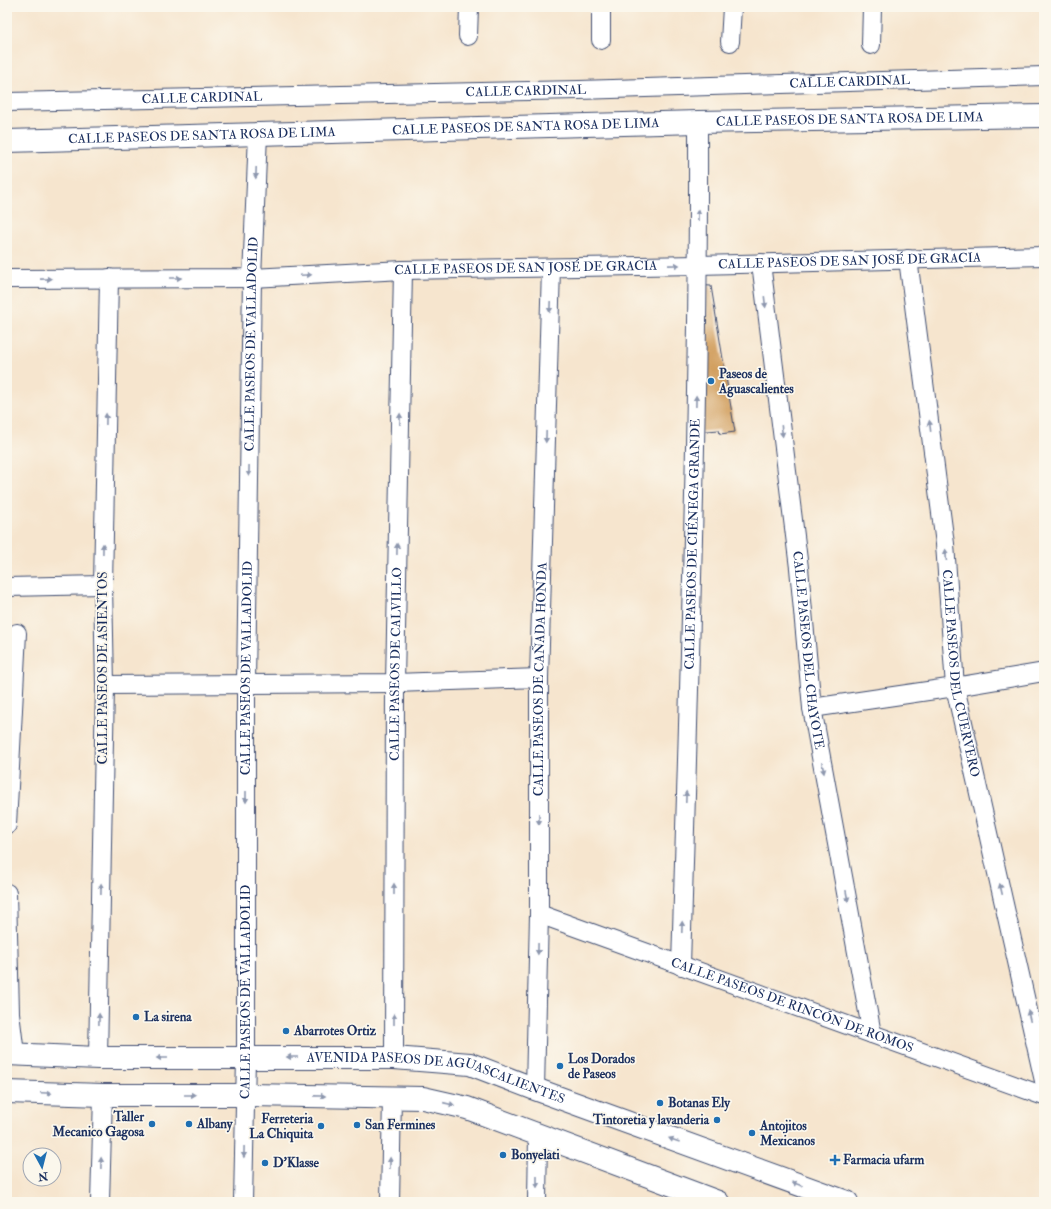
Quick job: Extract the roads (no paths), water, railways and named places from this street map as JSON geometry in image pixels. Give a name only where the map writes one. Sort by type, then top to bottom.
[{"type":"street","points":[[468,36],[469,7]]},
{"type":"street","points":[[601,7],[601,40]]},
{"type":"street","points":[[730,42],[732,7]]},
{"type":"street","points":[[871,45],[872,7]]},
{"type":"street","name":"CALLE CARDINAL","points":[[7,102],[563,90],[1044,76]]},
{"type":"street","name":"CALLE PASEOS DE SANTA ROSA DE LIMA","points":[[7,141],[698,122],[1044,116]]},
{"type":"street","name":"CALLE PASEOS DE CIÉNEGA GRANDE","points":[[681,966],[694,491],[698,265],[698,122]]},
{"type":"street","name":"CALLE PASEOS DE VALLADOLID","points":[[243,1202],[246,1057],[246,683],[252,278],[258,134]]},
{"type":"street","name":"CALLE PASEOS DE SAN JOSÉ DE GRACIA","points":[[7,279],[252,278],[403,270],[698,265],[1044,256]]},
{"type":"street","name":"CALLE PASEOS DEL CUERVERO","points":[[908,259],[945,544],[955,687],[1044,1082]]},
{"type":"street","name":"CALLE PASEOS DEL CHAYOTE","points":[[760,263],[799,568],[812,708],[872,1034]]},
{"type":"street","name":"CALLE PASEOS DE CAÑADA HONDA","points":[[535,1090],[539,914],[539,678],[551,268]]},
{"type":"street","name":"CALLE PASEOS DE CALVILLO","points":[[394,1058],[395,683],[403,270]]},
{"type":"street","name":"CALLE PASEOS DE ASIENTOS","points":[[98,1058],[105,685],[102,585],[109,278]]},
{"type":"street","points":[[7,586],[102,585]]},
{"type":"street","points":[[7,825],[17,633]]},
{"type":"street","points":[[812,708],[1044,672]]},
{"type":"street","points":[[105,685],[395,683],[539,678]]},
{"type":"street","points":[[7,893],[7,961],[11,1054]]},
{"type":"street","name":"CALLE PASEOS DE RINCÓN DE ROMOS","points":[[539,914],[1044,1096]]},
{"type":"street","name":"AVENIDA PASEOS DE AGUASCALIENTES","points":[[11,1054],[98,1058],[394,1058],[470,1064],[535,1090],[847,1202]]},
{"type":"street","name":"AVENIDA PASEOS DE AGUASCALIENTES","points":[[7,1092],[103,1095],[392,1096],[423,1098],[467,1108],[718,1202]]},
{"type":"street","points":[[100,1202],[103,1095]]},
{"type":"street","points":[[390,1202],[392,1096]]},
{"type":"street","points":[[537,1202],[538,1134]]},
{"type":"place","name":"Paseos de Aguascalientes","points":[[711,381]]},
{"type":"place","name":"La sirena","points":[[136,1017]]},
{"type":"place","name":"Abarrotes Ortiz","points":[[286,1031]]},
{"type":"place","name":"Los Dorados de Paseos","points":[[560,1066]]},
{"type":"place","name":"Botanas Ely","points":[[660,1103]]},
{"type":"place","name":"Tintoretia y lavanderia","points":[[717,1120]]},
{"type":"place","name":"Taller Mecanico Gagosa","points":[[152,1124]]},
{"type":"place","name":"Albany","points":[[189,1124]]},
{"type":"place","name":"San Fermines","points":[[357,1125]]},
{"type":"place","name":"Ferreteria La Chiquita","points":[[321,1126]]},
{"type":"place","name":"Antojitos Mexicanos","points":[[752,1133]]},
{"type":"place","name":"Bonyelati","points":[[503,1155]]},
{"type":"place","name":"Farmacia ufarm","points":[[835,1160]]},
{"type":"place","name":"D'Klasse","points":[[265,1163]]}]
